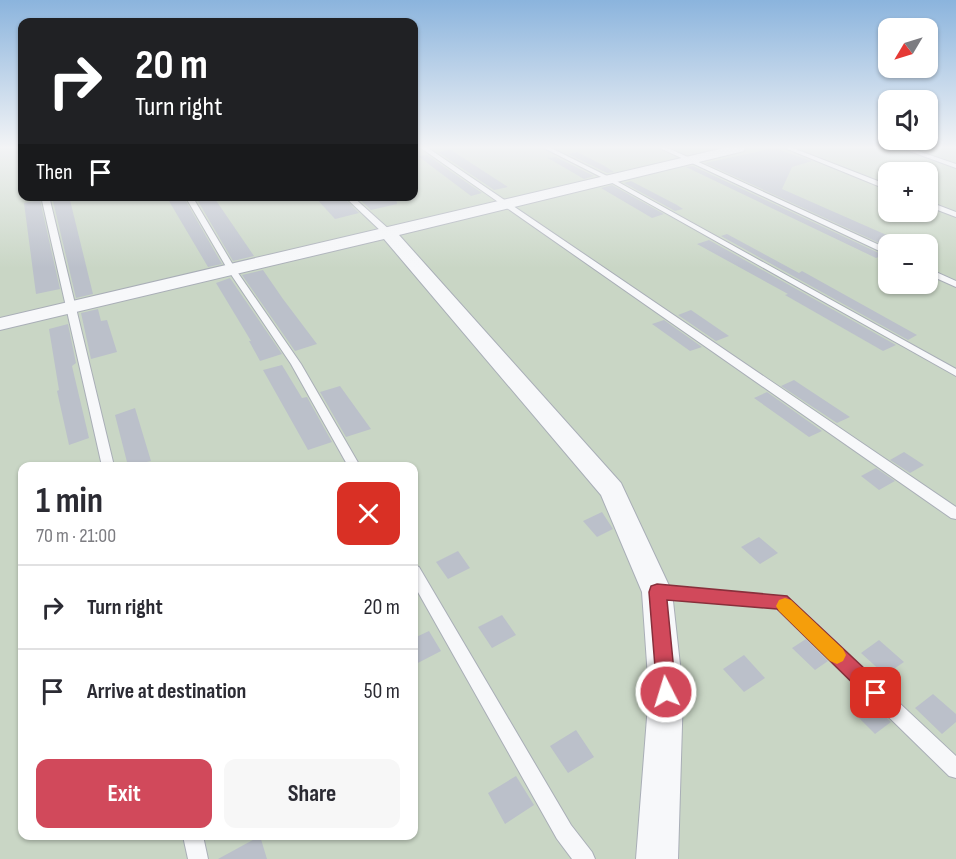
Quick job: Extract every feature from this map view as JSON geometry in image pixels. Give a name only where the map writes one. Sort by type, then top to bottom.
[{"type":"street","points":[[0,324],[572,188]]},
{"type":"street","points":[[388,233],[612,490],[657,592],[666,692],[657,859]]},
{"type":"lane","points":[[483,188],[956,514]]},
{"type":"lane","points":[[625,188],[956,373]]},
{"type":"lane","points":[[750,188],[878,247]]},
{"type":"lane","points":[[46,201],[107,462]]},
{"type":"lane","points":[[191,201],[232,270],[296,364],[352,462]]},
{"type":"lane","points":[[353,201],[388,233]]},
{"type":"lane","points":[[938,208],[956,215]]},
{"type":"lane","points":[[938,276],[956,284]]},
{"type":"lane","points":[[418,578],[564,832],[585,859]]},
{"type":"lane","points":[[657,592],[781,602],[956,769]]},
{"type":"lane","points":[[194,840],[198,859]]},
{"type":"green space","points":[[0,188],[18,188],[18,201],[418,201],[418,188],[878,188],[878,222],[938,222],[938,188],[956,188],[956,859],[0,859]]},
{"type":"building","points":[[461,188],[475,188],[482,193],[471,196]]},
{"type":"building","points":[[601,188],[618,188],[664,214],[652,218]]},
{"type":"building","points":[[633,188],[645,188],[683,209],[675,211]]},
{"type":"building","points":[[730,188],[740,188],[878,253],[878,257]]},
{"type":"building","points":[[760,188],[782,189],[884,234],[878,234],[878,242]]},
{"type":"building","points":[[40,201],[60,289],[36,294],[24,203]]},
{"type":"building","points":[[53,201],[70,201],[93,294],[76,298]]},
{"type":"building","points":[[169,201],[186,201],[222,264],[208,267]]},
{"type":"building","points":[[198,201],[216,201],[254,256],[233,261]]},
{"type":"building","points":[[319,201],[347,201],[359,213],[335,219]]},
{"type":"building","points":[[361,201],[397,201],[397,204],[371,210]]},
{"type":"building","points":[[727,234],[799,273],[802,271],[917,335],[908,340],[721,236]]},
{"type":"building","points":[[709,240],[896,345],[883,351],[785,295],[788,294],[697,244]]},
{"type":"building","points":[[263,270],[317,344],[295,351],[242,275]]},
{"type":"building","points":[[230,278],[282,354],[260,361],[249,341],[251,341],[216,283]]},
{"type":"building","points":[[98,309],[101,321],[107,320],[117,352],[91,359],[81,313]]},
{"type":"building","points":[[691,310],[729,336],[716,341],[678,315]]},
{"type":"building","points":[[664,320],[702,347],[690,351],[652,324]]},
{"type":"building","points":[[68,324],[76,363],[72,366],[89,438],[69,445],[57,391],[59,390],[49,329]]},
{"type":"building","points":[[282,365],[302,398],[307,397],[332,442],[308,450],[263,370]]},
{"type":"building","points":[[794,380],[850,417],[837,423],[781,386]]},
{"type":"building","points":[[340,386],[371,429],[346,437],[320,392]]},
{"type":"building","points":[[767,392],[822,431],[809,437],[754,398]]},
{"type":"building","points":[[135,408],[151,461],[127,462],[115,415]]},
{"type":"building","points":[[904,452],[924,465],[910,473],[890,460]]},
{"type":"building","points":[[876,468],[895,481],[879,490],[861,476]]},
{"type":"building","points":[[602,512],[613,529],[597,537],[583,521]]},
{"type":"building","points":[[759,537],[778,553],[760,564],[741,547]]},
{"type":"building","points":[[458,551],[470,568],[448,579],[436,562]]},
{"type":"building","points":[[502,615],[516,635],[492,648],[478,627]]},
{"type":"building","points":[[429,631],[441,651],[418,663],[418,636]]},
{"type":"building","points":[[806,639],[828,661],[815,670],[792,648]]},
{"type":"building","points":[[879,640],[904,662],[885,675],[861,653]]},
{"type":"building","points":[[744,655],[765,678],[744,692],[723,669]]},
{"type":"building","points":[[933,694],[956,714],[956,722],[942,734],[915,708]]},
{"type":"building","points":[[865,697],[891,722],[875,734],[850,709]]},
{"type":"building","points":[[576,730],[594,757],[568,773],[550,746]]},
{"type":"building","points":[[516,776],[534,805],[505,824],[488,793]]},
{"type":"building","points":[[253,840],[261,840],[267,859],[218,859]]},
{"type":"slow traffic","points":[[785,606],[837,655]]},
{"type":"route","points":[[666,692],[657,592],[781,602],[876,693]]}]
